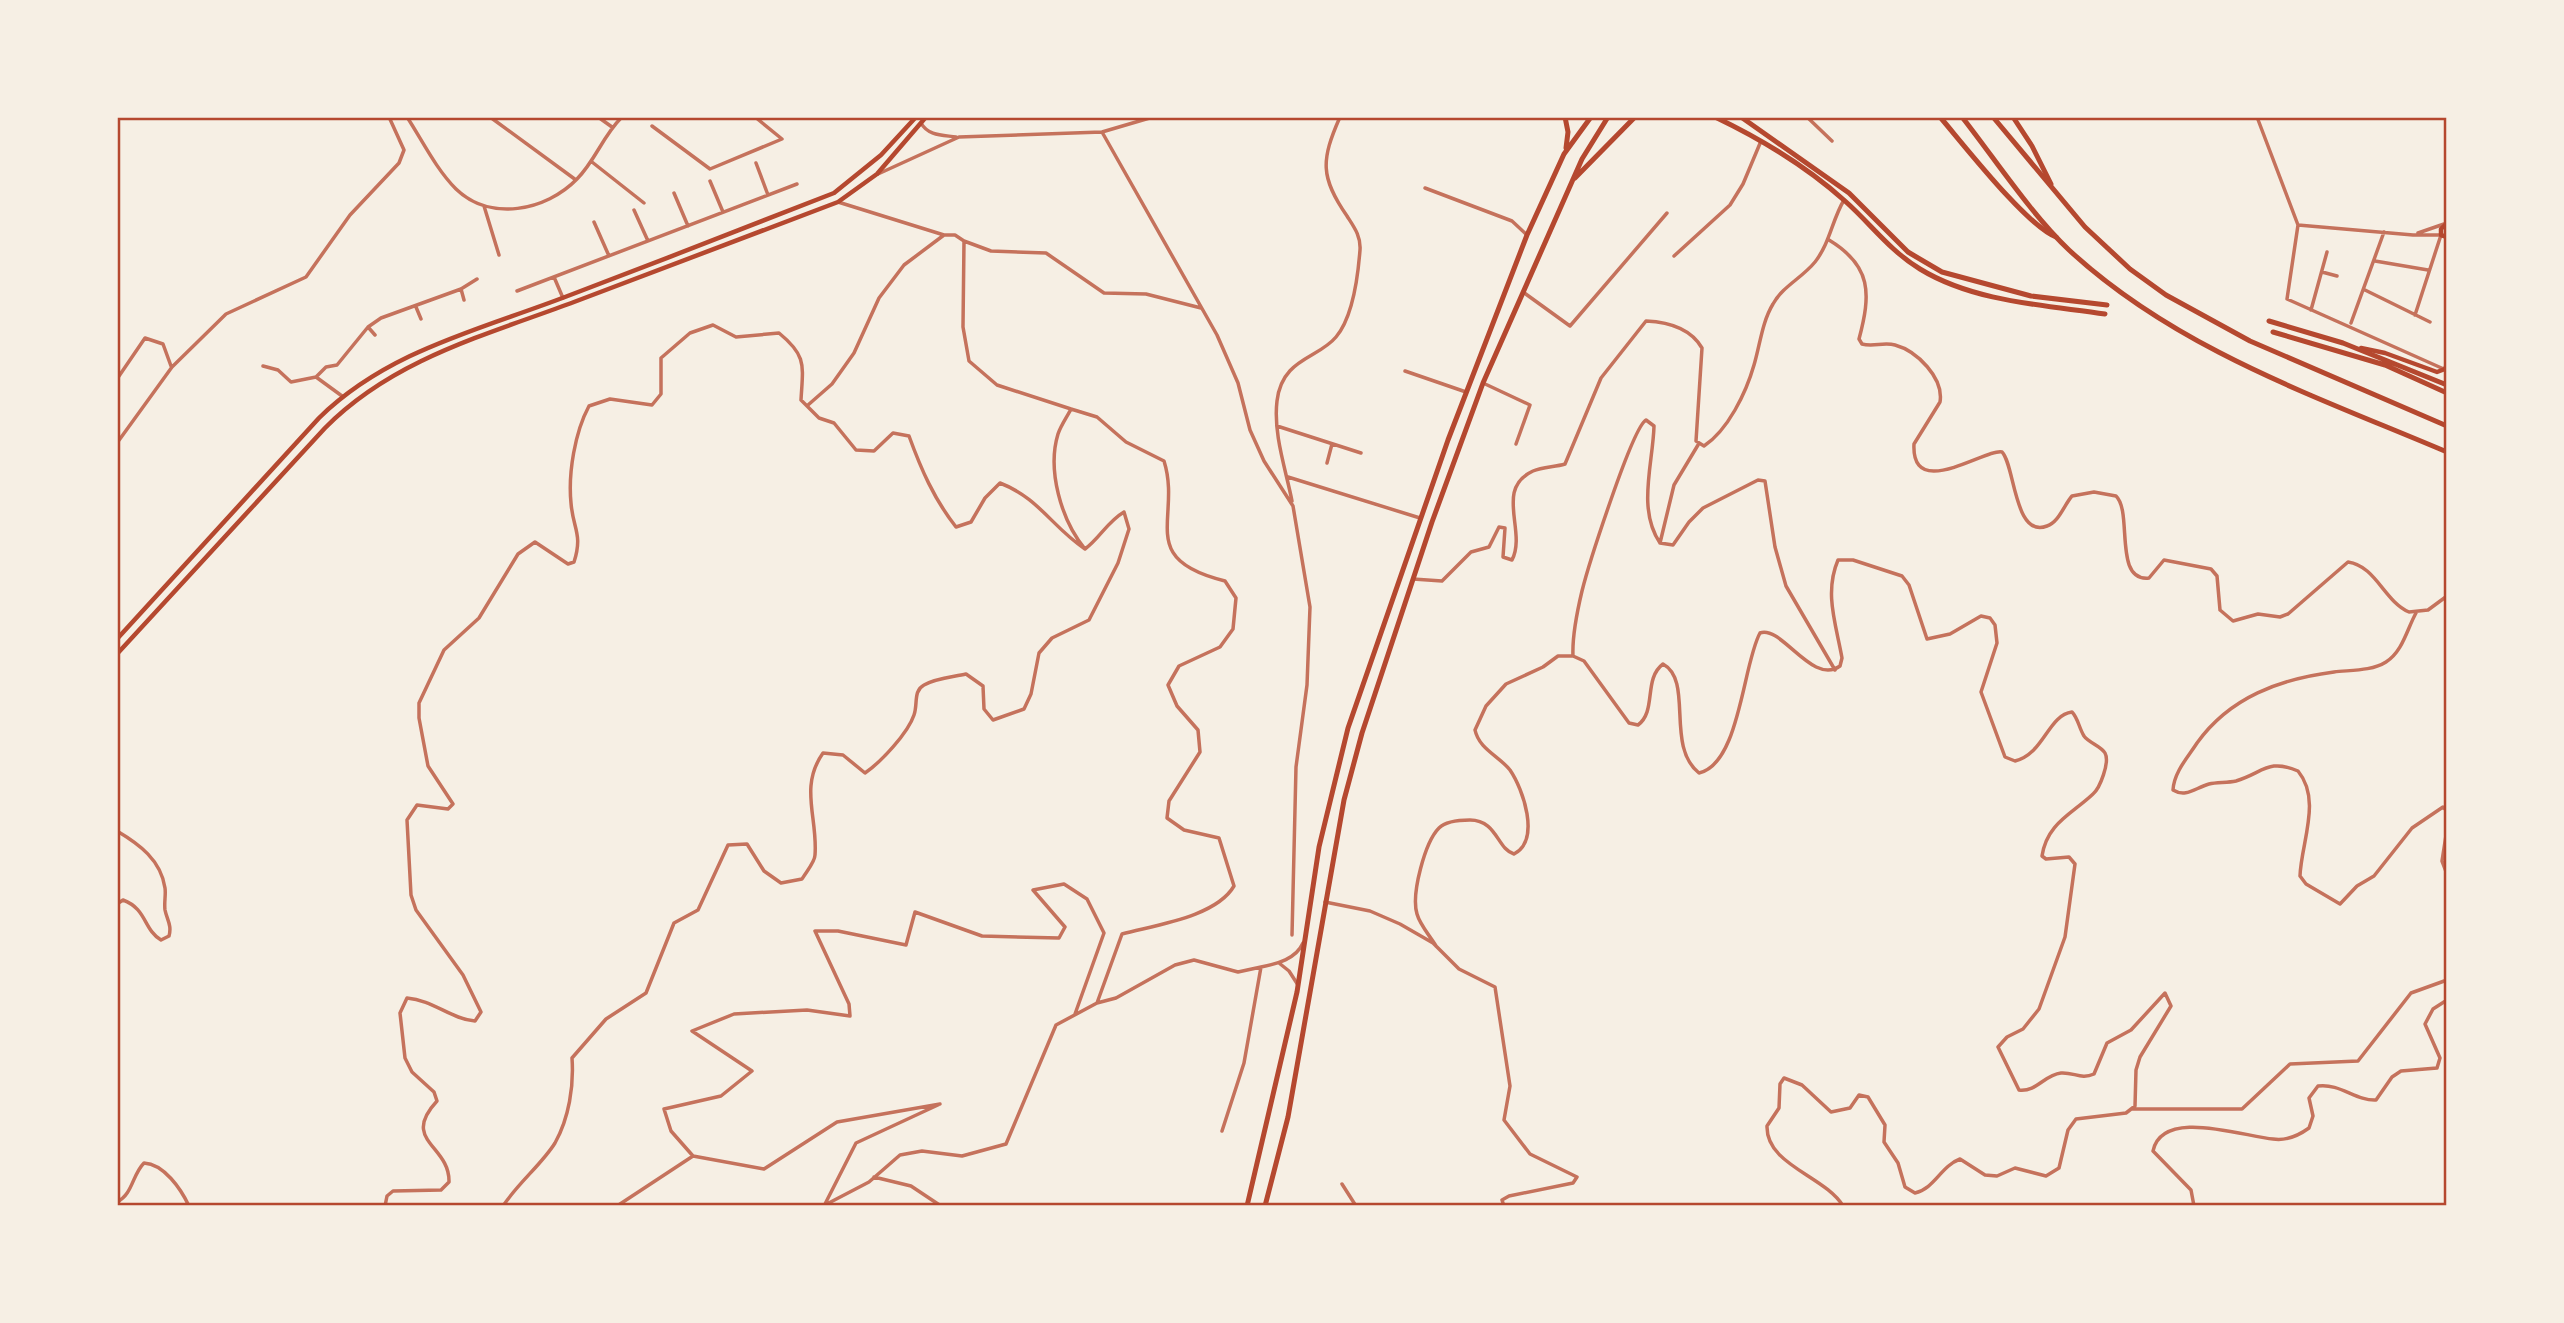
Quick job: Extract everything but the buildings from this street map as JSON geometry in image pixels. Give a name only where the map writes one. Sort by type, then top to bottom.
[{"type":"main road","points":[[117,639],[342,396],[377,371],[410,355],[834,193],[881,155],[916,117]]},
{"type":"main road","points":[[117,654],[343,410],[402,369],[459,344],[838,202],[877,174],[926,117]]},
{"type":"main road","points":[[1564,117],[1568,132],[1564,154]]},
{"type":"main road","points":[[1247,1206],[1298,986],[1320,847],[1338,762],[1420,518],[1527,235],[1564,154],[1591,117]]},
{"type":"main road","points":[[1265,1206],[1288,1117],[1325,902],[1353,766],[1413,579],[1483,383],[1571,183],[1608,117]]},
{"type":"main road","points":[[1571,183],[1634,117]]},
{"type":"main road","points":[[1715,117],[1761,141],[1844,200],[1900,255],[1942,281],[1996,297],[2105,314]]},
{"type":"main road","points":[[1741,117],[1850,194],[1898,243],[1932,267],[1990,287],[2107,306]]},
{"type":"main road","points":[[1940,117],[2028,217],[2044,232],[2059,239]]},
{"type":"main road","points":[[1962,117],[2059,239],[2117,290],[2201,345],[2447,452]]},
{"type":"main road","points":[[1993,117],[2085,227],[2130,269],[2188,309],[2250,341],[2447,426]]},
{"type":"main road","points":[[2013,117],[2032,146],[2052,187]]},
{"type":"main road","points":[[2444,236],[2446,223]]},
{"type":"main road","points":[[2269,321],[2357,348],[2447,385]]},
{"type":"main road","points":[[2273,332],[2385,365],[2447,393]]},
{"type":"main road","points":[[2357,348],[2385,353],[2437,372],[2446,368]]},
{"type":"main road","points":[[214,533],[221,541]]},
{"type":"street","points":[[117,443],[172,366],[226,314],[306,277],[350,215],[399,163],[404,150],[389,117]]},
{"type":"street","points":[[407,117],[456,189],[484,206],[510,209],[532,206],[554,197],[576,180],[592,162],[612,127],[621,117]]},
{"type":"street","points":[[490,117],[576,180]]},
{"type":"street","points":[[598,117],[612,127]]},
{"type":"street","points":[[652,126],[710,169],[782,139],[755,117]]},
{"type":"street","points":[[921,123],[932,134],[958,137],[1102,132],[1153,117]]},
{"type":"street","points":[[1292,935],[1296,767],[1307,685],[1310,607],[1277,426],[1277,399],[1299,360],[1335,339],[1346,320],[1360,242],[1357,231],[1326,183],[1333,134],[1340,117]]},
{"type":"street","points":[[1807,117],[1832,141]]},
{"type":"street","points":[[2257,117],[2298,225],[2287,299],[2446,368]]},
{"type":"street","points":[[1102,132],[1228,356],[1250,430],[1264,461],[1293,506]]},
{"type":"street","points":[[877,174],[958,137]]},
{"type":"street","points":[[1674,256],[1730,205],[1761,141]]},
{"type":"street","points":[[592,162],[644,203]]},
{"type":"street","points":[[755,163],[768,195]]},
{"type":"street","points":[[710,181],[723,212]]},
{"type":"street","points":[[517,291],[797,184]]},
{"type":"street","points":[[1425,188],[1512,221],[1527,235]]},
{"type":"street","points":[[674,193],[688,226]]},
{"type":"street","points":[[1699,445],[1704,446],[1713,440],[1737,407],[1754,367],[1763,326],[1773,302],[1814,263],[1829,240],[1835,215],[1844,200]]},
{"type":"street","points":[[838,202],[944,235],[955,235],[991,251],[1046,253],[1104,293],[1146,294],[1201,308]]},
{"type":"street","points":[[484,206],[499,255]]},
{"type":"street","points":[[634,210],[648,241]]},
{"type":"street","points":[[1523,292],[1570,326],[1667,213]]},
{"type":"street","points":[[594,222],[609,256]]},
{"type":"street","points":[[2413,235],[2446,223]]},
{"type":"street","points":[[2298,225],[2444,236],[2428,270],[2415,315]]},
{"type":"street","points":[[2351,323],[2384,232]]},
{"type":"street","points":[[808,405],[832,384],[854,353],[879,298],[904,265],[944,235]]},
{"type":"street","points":[[1829,240],[1850,253],[1863,273],[1866,313],[1859,340],[1862,344],[1887,344],[1908,350],[1923,362],[1935,379],[1940,402],[1914,444],[1913,452],[1923,467],[1947,470],[1970,465],[1986,454],[2002,452],[2009,464],[2020,510],[2030,522],[2040,527],[2047,526],[2056,519],[2072,496],[2094,492],[2116,496],[2123,506],[2127,556],[2135,573],[2140,578],[2149,578],[2164,560],[2211,569],[2217,576],[2220,610],[2233,621],[2258,614],[2280,617],[2288,614],[2348,562],[2367,570],[2402,609],[2416,613],[2435,606],[2447,596]]},
{"type":"street","points":[[964,241],[963,327],[969,361],[997,385],[1097,417],[1126,442],[1164,461],[1168,473],[1166,538],[1181,562],[1204,576],[1225,581],[1236,598],[1233,629],[1220,647],[1179,666],[1168,685],[1177,706],[1199,730],[1200,752],[1169,802],[1167,818],[1184,830],[1219,838],[1234,886],[1226,899],[1208,909],[1122,934],[1097,1003]]},
{"type":"street","points":[[2311,310],[2327,252]]},
{"type":"street","points":[[2374,261],[2428,270]]},
{"type":"street","points":[[2321,272],[2337,276]]},
{"type":"street","points":[[554,277],[563,298]]},
{"type":"street","points":[[263,366],[278,370],[291,382],[316,377],[326,367],[337,365],[368,327],[380,318],[461,289],[477,279]]},
{"type":"street","points":[[461,289],[464,300]]},
{"type":"street","points":[[2365,290],[2430,323]]},
{"type":"street","points":[[416,307],[421,319]]},
{"type":"street","points":[[1413,579],[1442,581],[1471,552],[1489,547],[1499,527],[1504,528],[1503,557],[1512,560],[1518,539],[1511,506],[1518,482],[1534,471],[1565,464],[1601,378],[1646,321],[1687,331],[1694,335],[1702,348],[1696,441],[1699,445]]},
{"type":"street","points":[[385,1206],[387,1196],[393,1191],[442,1190],[449,1182],[449,1170],[423,1134],[422,1120],[437,1101],[434,1092],[412,1072],[405,1058],[400,1013],[407,998],[424,999],[464,1020],[475,1021],[481,1012],[463,975],[416,910],[411,895],[407,820],[411,809],[417,805],[448,809],[453,804],[428,766],[419,718],[419,703],[444,650],[479,618],[518,554],[535,542],[568,565],[574,562],[580,542],[569,487],[582,419],[589,406],[610,399],[652,405],[662,394],[661,358],[690,333],[713,325],[736,337],[779,333],[798,348],[803,372],[801,400],[819,418],[835,423],[856,450],[874,451],[893,433],[909,436],[920,466],[941,508],[956,527],[971,522],[985,498],[1000,483],[1023,492],[1045,510],[1062,534],[1085,549]]},
{"type":"street","points":[[368,327],[375,335]]},
{"type":"street","points":[[117,379],[145,338],[163,344],[172,366]]},
{"type":"street","points":[[1405,371],[1466,392]]},
{"type":"street","points":[[316,377],[342,396]]},
{"type":"street","points":[[1483,383],[1530,405],[1516,444]]},
{"type":"street","points":[[1071,409],[1058,435],[1054,475],[1063,508],[1085,549]]},
{"type":"street","points":[[1573,656],[1573,642],[1584,586],[1626,457],[1640,425],[1646,420],[1654,426],[1648,479],[1650,519],[1660,543]]},
{"type":"street","points":[[1277,426],[1361,453]]},
{"type":"street","points":[[1327,463],[1332,443]]},
{"type":"street","points":[[1660,543],[1674,485],[1699,445]]},
{"type":"street","points":[[1287,477],[1420,518]]},
{"type":"street","points":[[1660,543],[1673,545],[1689,522],[1709,504],[1758,480],[1765,481],[1775,547],[1786,586],[1835,670]]},
{"type":"street","points":[[503,1206],[516,1185],[555,1143],[574,1087],[572,1058],[606,1019],[646,993],[674,923],[698,910],[728,845],[747,844],[764,871],[781,883],[802,879],[816,857],[811,818],[812,769],[823,753],[843,755],[865,773],[881,762],[914,715],[916,693],[922,685],[966,674],[983,686],[984,709],[993,720],[1024,709],[1031,694],[1039,653],[1052,638],[1089,620],[1118,563],[1129,529],[1124,512],[1110,520],[1093,543],[1085,549]]},
{"type":"street","points":[[1835,670],[1840,666],[1842,658],[1832,611],[1831,583],[1838,560],[1847,558],[1902,576],[1909,586],[1927,639],[1950,634],[1980,616],[1990,618],[1995,625],[1997,643],[1981,692],[1994,722],[2001,751],[2009,761],[2031,754],[2059,716],[2072,712],[2085,738],[2103,750],[2106,761],[2095,792],[2063,816],[2050,832],[2043,848],[2042,856],[2046,859],[2069,857],[2075,864],[2059,956],[2031,1021],[2000,1042],[1998,1047],[2019,1090],[2036,1088],[2062,1073],[2087,1077],[2094,1074],[2108,1043],[2131,1030],[2165,993],[2171,1006],[2140,1057],[2136,1070],[2137,1099],[2132,1109]]},
{"type":"street","points":[[2416,613],[2398,651],[2379,666],[2297,677],[2272,684],[2237,705],[2209,726],[2178,771],[2173,790],[2180,794],[2190,793],[2209,784],[2236,781],[2265,766],[2286,765],[2298,771],[2307,788],[2309,823],[2300,876],[2306,884],[2340,904],[2357,886],[2374,876],[2412,828],[2438,808],[2444,807],[2447,811]]},
{"type":"street","points":[[1504,1206],[1502,1200],[1509,1196],[1573,1183],[1577,1177],[1530,1154],[1504,1120],[1510,1086],[1495,987],[1459,970],[1436,946],[1417,916],[1415,905],[1429,841],[1444,824],[1472,820],[1490,827],[1507,852],[1514,854],[1522,848],[1528,833],[1526,811],[1512,773],[1478,739],[1476,721],[1496,692],[1506,684],[1543,667],[1558,656],[1573,656],[1584,661],[1632,725],[1640,723],[1645,716],[1655,671],[1663,664],[1670,668],[1678,695],[1681,741],[1689,763],[1699,773],[1711,769],[1730,737],[1760,633],[1774,634],[1806,661],[1835,670]]},
{"type":"street","points":[[2447,829],[2442,861],[2447,874]]},
{"type":"street","points":[[117,831],[136,842],[158,868],[165,887],[165,909],[171,928],[169,936],[161,940],[156,937],[137,905],[123,900],[117,904]]},
{"type":"street","points":[[824,1206],[856,1143],[940,1104],[837,1122],[764,1169],[693,1156],[671,1131],[664,1110],[721,1096],[752,1071],[692,1031],[734,1014],[807,1010],[850,1016],[849,1004],[815,931],[838,931],[906,945],[915,912],[982,936],[1059,938],[1065,927],[1033,890],[1064,884],[1087,899],[1104,933],[1074,1016]]},
{"type":"street","points":[[1325,902],[1370,911],[1400,924],[1436,946]]},
{"type":"street","points":[[824,1206],[874,1177],[900,1155],[922,1151],[962,1156],[1006,1144],[1056,1025],[1097,1003],[1116,998],[1175,965],[1194,960],[1238,972],[1279,963],[1300,949],[1307,934]]},
{"type":"street","points":[[1279,963],[1289,971],[1298,986]]},
{"type":"street","points":[[1222,1131],[1244,1063],[1261,967]]},
{"type":"street","points":[[1843,1206],[1824,1184],[1790,1165],[1769,1139],[1767,1126],[1779,1108],[1780,1084],[1784,1078],[1802,1085],[1831,1112],[1850,1108],[1859,1095],[1868,1097],[1885,1125],[1884,1142],[1898,1163],[1905,1187],[1915,1193],[1927,1188],[1943,1169],[1960,1159],[1985,1175],[1997,1175],[2015,1168],[2038,1175],[2051,1175],[2059,1168],[2072,1123],[2077,1119],[2132,1109],[2242,1108],[2290,1064],[2358,1061],[2411,993],[2447,980]]},
{"type":"street","points":[[2194,1206],[2191,1190],[2153,1151],[2155,1142],[2163,1134],[2181,1128],[2223,1128],[2274,1140],[2289,1138],[2309,1128],[2313,1116],[2309,1098],[2318,1086],[2331,1086],[2376,1100],[2392,1077],[2401,1071],[2437,1068],[2440,1058],[2425,1024],[2433,1009],[2447,1000]]},
{"type":"street","points":[[617,1206],[693,1156]]},
{"type":"street","points":[[117,1202],[128,1193],[144,1163],[152,1164],[169,1177],[188,1206]]},
{"type":"street","points":[[874,1177],[911,1186],[941,1206]]},
{"type":"street","points":[[1342,1184],[1356,1206]]}]
